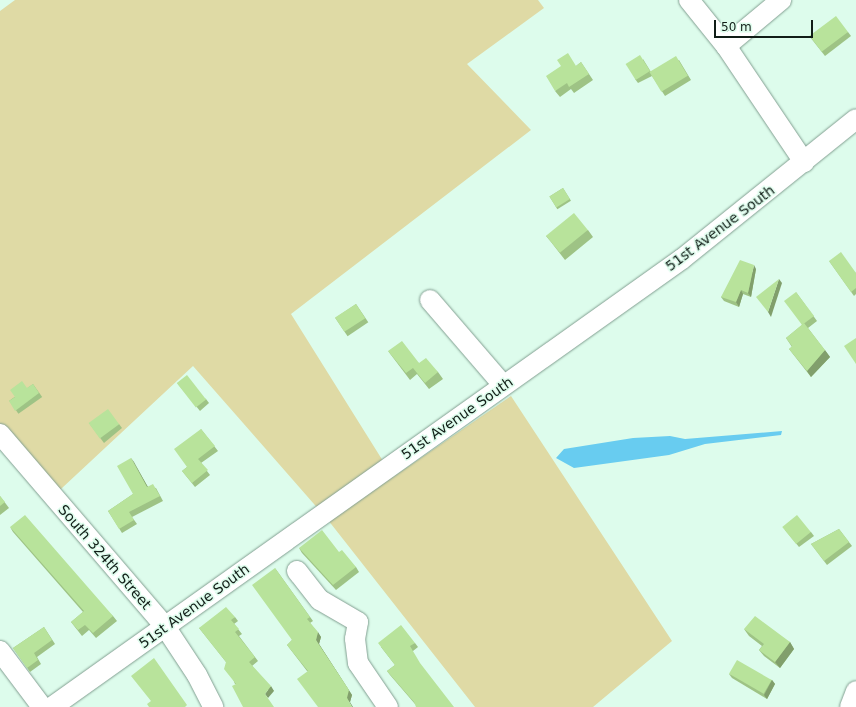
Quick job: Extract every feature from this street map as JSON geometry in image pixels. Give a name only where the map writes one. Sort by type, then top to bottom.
[{"type":"street","points":[[689,0],[726,46],[804,162]]},
{"type":"street","points":[[726,46],[781,0]]},
{"type":"street","name":"51st Avenue South","points":[[52,707],[166,628],[226,581],[682,259],[856,119]]},
{"type":"street","points":[[430,300],[503,385]]},
{"type":"street","name":"South 324th Street","points":[[0,434],[166,628],[197,675],[213,707]]},
{"type":"street","points":[[297,571],[320,600],[358,622],[355,639],[358,663],[388,707]]},
{"type":"street","points":[[0,651],[42,707]]},
{"type":"street","points":[[850,707],[856,691]]},
{"type":"shaded area","points":[[15,0],[538,0],[544,8],[467,64],[531,130],[291,314],[393,477],[511,396],[672,641],[593,707],[475,707],[328,520],[193,366],[47,502],[0,447],[0,11]]},
{"type":"water","points":[[782,431],[781,435],[705,444],[669,455],[574,468],[556,458],[564,449],[633,438],[670,436],[685,439]]},
{"type":"building","points":[[836,16],[848,32],[822,52],[810,36]]},
{"type":"building","points":[[568,53],[576,66],[581,62],[589,74],[569,87],[567,83],[555,91],[546,76],[561,66],[557,60]]},
{"type":"building","points":[[640,55],[650,71],[636,80],[626,64]]},
{"type":"building","points":[[676,56],[688,76],[661,92],[649,72]]},
{"type":"building","points":[[563,188],[570,199],[556,208],[549,196]]},
{"type":"building","points":[[574,213],[588,230],[560,253],[546,236]]},
{"type":"building","points":[[841,252],[856,273],[856,288],[851,292],[829,261]]},
{"type":"building","points":[[740,260],[754,265],[748,293],[741,290],[736,302],[721,297]]},
{"type":"building","points":[[779,279],[768,312],[756,297]]},
{"type":"building","points":[[796,292],[814,316],[802,325],[784,301]]},
{"type":"building","points":[[356,304],[365,318],[344,332],[335,318]]},
{"type":"building","points":[[804,323],[825,350],[807,371],[789,349],[792,346],[786,338]]},
{"type":"building","points":[[856,338],[856,364],[844,346]]},
{"type":"building","points":[[402,341],[419,363],[426,358],[438,372],[425,383],[413,368],[406,373],[388,351]]},
{"type":"building","points":[[187,375],[206,399],[196,407],[177,383]]},
{"type":"building","points":[[22,381],[27,388],[33,384],[39,393],[15,411],[9,401],[15,397],[10,390]]},
{"type":"building","points":[[108,409],[119,424],[100,438],[89,423]]},
{"type":"building","points":[[201,429],[215,446],[198,459],[208,470],[192,483],[182,471],[187,467],[174,449]]},
{"type":"building","points":[[131,458],[147,487],[153,484],[160,496],[129,512],[134,520],[119,529],[108,511],[133,494],[117,466]]},
{"type":"building","points":[[0,496],[5,502],[0,506]]},
{"type":"building","points":[[25,515],[113,616],[93,633],[85,625],[78,630],[71,622],[84,611],[10,527]]},
{"type":"building","points":[[797,515],[811,532],[796,544],[782,527]]},
{"type":"building","points":[[839,529],[849,542],[824,561],[811,544]]},
{"type":"building","points":[[322,530],[339,552],[342,550],[356,567],[333,585],[299,548]]},
{"type":"building","points":[[275,568],[310,617],[307,619],[318,632],[316,640],[349,690],[347,698],[352,707],[318,707],[297,679],[308,671],[287,645],[292,640],[252,585]]},
{"type":"building","points":[[226,607],[235,617],[231,620],[239,629],[235,632],[255,657],[249,662],[271,686],[265,694],[274,707],[243,707],[232,686],[236,684],[224,669],[226,662],[199,628]]},
{"type":"building","points":[[755,616],[790,642],[775,662],[759,650],[764,644],[744,629]]},
{"type":"building","points":[[401,625],[415,643],[410,646],[420,663],[454,707],[416,707],[414,702],[387,671],[395,665],[378,643]]},
{"type":"building","points":[[44,627],[52,640],[34,653],[38,660],[27,668],[13,648]]},
{"type":"building","points":[[154,658],[187,705],[185,707],[149,707],[147,704],[151,701],[131,676]]},
{"type":"building","points":[[737,660],[772,680],[764,694],[729,674]]}]
